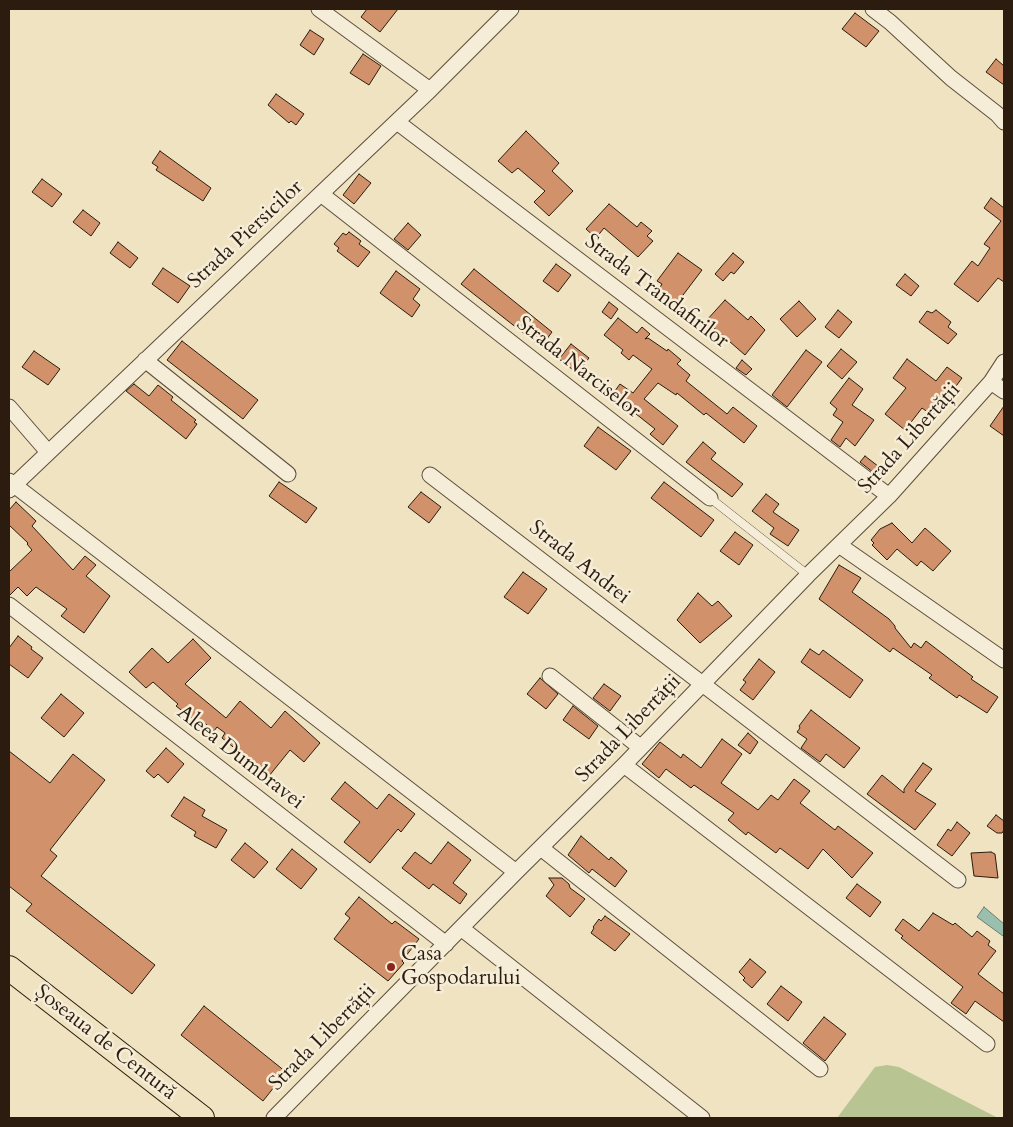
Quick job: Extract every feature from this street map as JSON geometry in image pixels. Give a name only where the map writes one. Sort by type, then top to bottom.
[{"type":"main road","name":"Șoseaua de Centură","points":[[9,968],[202,1118]]},
{"type":"street","points":[[319,9],[430,90]]},
{"type":"street","name":"Strada Piersicilor","points":[[10,485],[48,452],[397,122],[511,9]]},
{"type":"street","points":[[873,9],[1004,122]]},
{"type":"street","name":"Strada Trandafirilor","points":[[397,122],[889,496]]},
{"type":"street","name":"Strada Narciselor","points":[[321,194],[710,498]]},
{"type":"street","points":[[145,360],[288,474]]},
{"type":"street","name":"Strada Libertății","points":[[274,1118],[624,765],[808,575],[889,496],[991,382],[1004,362]]},
{"type":"street","points":[[991,382],[1004,391]]},
{"type":"street","points":[[9,407],[48,452]]},
{"type":"street","name":"Strada Andrei","points":[[430,475],[958,880]]},
{"type":"street","points":[[10,485],[516,872]]},
{"type":"street","points":[[839,545],[1004,660]]},
{"type":"street","name":"Aleea Dumbravei","points":[[9,605],[446,944]]},
{"type":"street","points":[[550,676],[640,747]]},
{"type":"street","points":[[624,765],[986,1044]]},
{"type":"street","points":[[541,848],[820,1069]]},
{"type":"street","points":[[461,928],[702,1118]]},
{"type":"lane","name":"Strada Narciselor","points":[[710,498],[808,575]]},
{"type":"shaded area","points":[[984,907],[1004,924],[1003,936],[977,917]]},
{"type":"shaded area","points":[[887,1065],[899,1067],[998,1118],[837,1118],[875,1067]]},
{"type":"building","points":[[367,9],[398,9],[380,32],[361,17]]},
{"type":"building","points":[[855,13],[879,31],[866,47],[842,29]]},
{"type":"building","points":[[310,30],[324,39],[314,55],[300,45]]},
{"type":"building","points":[[363,54],[381,66],[369,85],[350,73]]},
{"type":"building","points":[[996,59],[1004,66],[1004,85],[986,72]]},
{"type":"building","points":[[276,94],[304,114],[296,125],[291,121],[289,123],[268,105]]},
{"type":"building","points":[[526,131],[559,163],[552,171],[573,191],[549,216],[534,202],[545,191],[518,168],[512,173],[498,161]]},
{"type":"building","points":[[160,151],[211,188],[203,201],[156,170],[158,167],[152,163]]},
{"type":"building","points":[[359,174],[371,183],[354,204],[343,195]]},
{"type":"building","points":[[42,179],[62,194],[52,207],[32,192]]},
{"type":"building","points":[[991,198],[1004,208],[1004,282],[998,278],[978,302],[954,284],[972,261],[978,266],[990,248],[984,244],[1001,221],[984,208]]},
{"type":"building","points":[[609,204],[637,227],[641,222],[652,231],[647,236],[653,241],[638,257],[604,228],[596,238],[586,229]]},
{"type":"building","points":[[83,210],[100,223],[91,236],[73,222]]},
{"type":"building","points":[[408,223],[421,235],[408,250],[394,239]]},
{"type":"building","points":[[349,232],[361,241],[359,244],[370,252],[358,267],[337,251],[339,248],[334,244],[343,233],[346,235]]},
{"type":"building","points":[[118,242],[138,258],[130,268],[110,253]]},
{"type":"building","points":[[678,253],[702,270],[677,303],[659,289],[662,284],[657,281]]},
{"type":"building","points":[[733,253],[744,262],[734,274],[731,272],[723,281],[715,274]]},
{"type":"building","points":[[556,264],[571,275],[558,292],[543,281]]},
{"type":"building","points":[[163,268],[190,286],[178,303],[152,284]]},
{"type":"building","points":[[474,269],[552,332],[541,347],[461,284]]},
{"type":"building","points":[[396,271],[420,289],[413,299],[420,305],[412,317],[380,293]]},
{"type":"building","points":[[905,274],[919,286],[911,296],[896,285]]},
{"type":"building","points":[[725,300],[748,320],[751,316],[765,330],[745,355],[706,321]]},
{"type":"building","points":[[799,301],[816,319],[797,337],[780,319]]},
{"type":"building","points":[[609,302],[618,309],[611,319],[602,312]]},
{"type":"building","points":[[838,310],[852,322],[839,338],[825,327]]},
{"type":"building","points":[[936,310],[951,322],[948,327],[957,334],[948,344],[919,322],[927,311],[932,313]]},
{"type":"building","points":[[618,318],[637,333],[642,327],[650,334],[645,339],[648,338],[667,351],[668,349],[681,360],[677,364],[690,375],[686,381],[727,414],[733,407],[757,426],[744,443],[706,413],[704,415],[677,393],[676,395],[658,383],[644,399],[678,426],[663,445],[650,434],[655,429],[626,406],[623,410],[609,399],[620,384],[633,393],[652,369],[633,355],[629,360],[621,353],[623,350],[604,335]]},
{"type":"building","points":[[182,341],[258,400],[243,419],[167,360]]},
{"type":"building","points":[[571,344],[589,358],[577,373],[559,359]]},
{"type":"building","points":[[841,349],[857,362],[842,379],[827,366]]},
{"type":"building","points":[[806,350],[822,362],[787,407],[772,395]]},
{"type":"building","points":[[34,351],[60,369],[48,385],[22,367]]},
{"type":"building","points":[[907,359],[936,381],[947,367],[962,378],[943,404],[945,406],[936,418],[922,408],[905,430],[885,414],[906,388],[893,378]]},
{"type":"building","points":[[742,360],[752,369],[746,375],[736,368]]},
{"type":"building","points":[[849,378],[863,389],[852,405],[874,420],[855,446],[846,438],[840,447],[831,440],[843,422],[833,415],[837,409],[830,403]]},
{"type":"building","points":[[134,384],[149,396],[158,385],[173,397],[171,400],[196,420],[194,422],[197,424],[186,439],[126,391]]},
{"type":"building","points":[[1004,406],[1004,436],[990,426]]},
{"type":"building","points":[[598,427],[631,451],[616,470],[584,446]]},
{"type":"building","points":[[703,442],[716,453],[711,459],[743,484],[732,497],[686,462]]},
{"type":"building","points":[[865,456],[883,470],[878,476],[860,462]]},
{"type":"building","points":[[279,482],[317,508],[306,523],[269,496]]},
{"type":"building","points":[[664,482],[714,520],[701,537],[651,498]]},
{"type":"building","points":[[421,492],[441,507],[429,523],[408,507]]},
{"type":"building","points":[[766,494],[779,504],[773,512],[799,530],[788,546],[770,534],[774,528],[752,511]]},
{"type":"building","points":[[16,502],[36,521],[32,526],[73,570],[85,556],[96,565],[86,576],[110,596],[84,633],[61,616],[67,609],[36,587],[27,596],[18,587],[9,596],[9,572],[32,550],[28,543],[9,525],[9,510]]},
{"type":"building","points":[[892,523],[912,543],[925,528],[951,551],[933,571],[921,561],[917,566],[897,549],[887,560],[872,545],[874,543],[871,540],[880,529]]},
{"type":"building","points":[[735,532],[753,545],[739,565],[720,551]]},
{"type":"building","points":[[839,565],[861,578],[852,592],[889,619],[911,648],[914,643],[921,648],[926,641],[973,677],[971,679],[998,697],[987,713],[959,695],[957,698],[929,678],[932,675],[893,648],[890,652],[819,599]]},
{"type":"building","points":[[523,572],[547,589],[528,614],[504,597]]},
{"type":"building","points":[[698,593],[712,606],[718,601],[732,616],[700,643],[677,620]]},
{"type":"building","points":[[18,636],[43,658],[28,678],[9,664],[9,648]]},
{"type":"building","points":[[193,639],[211,658],[185,684],[226,718],[240,701],[271,728],[285,711],[320,743],[304,762],[290,750],[269,776],[222,738],[225,733],[217,727],[214,731],[201,720],[198,723],[176,706],[178,704],[153,682],[146,688],[129,672],[152,648],[168,663]]},
{"type":"building","points":[[810,649],[819,655],[823,650],[863,680],[850,698],[801,662]]},
{"type":"building","points":[[759,659],[775,672],[753,700],[740,690],[746,682],[743,680]]},
{"type":"building","points":[[540,678],[558,694],[546,709],[527,694]]},
{"type":"building","points":[[604,684],[621,696],[610,711],[593,698]]},
{"type":"building","points":[[61,694],[84,713],[64,737],[41,718]]},
{"type":"building","points":[[573,706],[598,726],[589,739],[563,720]]},
{"type":"building","points":[[811,710],[860,748],[844,768],[826,754],[820,762],[801,748],[807,739],[797,732],[800,728],[799,726]]},
{"type":"building","points":[[748,733],[758,742],[750,754],[738,745]]},
{"type":"building","points":[[722,739],[742,754],[721,783],[758,810],[771,795],[778,800],[794,779],[810,791],[800,803],[835,830],[838,826],[873,853],[852,878],[823,849],[808,869],[780,848],[776,853],[748,832],[746,835],[728,820],[734,813],[694,785],[691,788],[666,769],[659,778],[642,764],[660,742],[681,758],[683,754],[701,768]]},
{"type":"building","points":[[166,748],[184,764],[168,783],[158,774],[154,778],[146,771]]},
{"type":"building","points":[[9,751],[50,783],[73,754],[105,780],[50,850],[57,856],[41,876],[155,965],[132,994],[26,911],[32,904],[9,886]]},
{"type":"building","points":[[923,763],[932,769],[915,791],[936,804],[915,830],[867,794],[882,775],[904,793],[904,789]]},
{"type":"building","points":[[345,782],[377,809],[389,794],[415,814],[401,832],[398,829],[370,863],[344,842],[360,822],[331,799]]},
{"type":"building","points":[[184,797],[205,810],[202,816],[227,830],[216,848],[194,836],[196,832],[171,816]]},
{"type":"building","points":[[996,815],[1004,821],[1002,833],[997,833],[987,826]]},
{"type":"building","points":[[957,822],[970,833],[952,856],[937,845],[948,829],[951,831]]},
{"type":"building","points":[[581,836],[609,860],[611,857],[627,871],[615,887],[592,869],[589,873],[568,855]]},
{"type":"building","points":[[448,842],[471,860],[453,883],[467,894],[460,904],[433,884],[429,889],[402,868],[415,852],[431,864]]},
{"type":"building","points":[[245,843],[268,862],[254,878],[231,860]]},
{"type":"building","points":[[292,849],[317,869],[301,889],[276,869]]},
{"type":"building","points":[[991,852],[995,854],[998,878],[974,876],[971,853]]},
{"type":"building","points":[[549,878],[562,878],[569,884],[570,888],[585,899],[570,917],[546,896],[554,885]]},
{"type":"building","points":[[857,884],[881,902],[870,917],[846,898]]},
{"type":"building","points":[[359,897],[392,924],[395,921],[419,939],[402,961],[404,963],[388,981],[334,939],[350,918],[345,914]]},
{"type":"building","points":[[933,913],[953,925],[955,923],[972,937],[977,931],[990,941],[988,945],[996,951],[978,974],[1004,994],[1004,1022],[975,1001],[966,1014],[951,1003],[963,987],[901,938],[903,936],[895,930],[903,919],[919,931]]},
{"type":"building","points":[[605,916],[630,934],[615,951],[591,933],[599,919],[601,921]]},
{"type":"building","points":[[750,959],[766,972],[752,988],[743,980],[745,978],[739,972]]},
{"type":"building","points":[[781,986],[802,1002],[788,1021],[767,1004]]},
{"type":"building","points":[[204,1006],[286,1072],[263,1101],[181,1035]]},
{"type":"building","points":[[824,1017],[846,1034],[825,1061],[803,1043]]},
{"type":"place","name":"Casa Gospodarului","points":[[391,967]]}]
